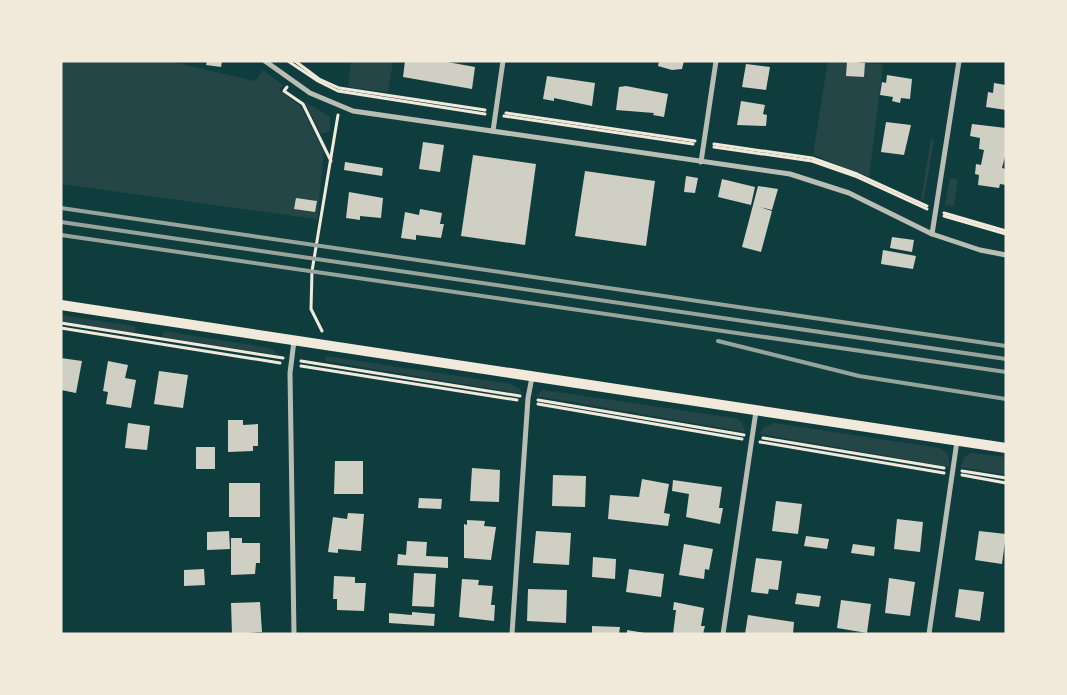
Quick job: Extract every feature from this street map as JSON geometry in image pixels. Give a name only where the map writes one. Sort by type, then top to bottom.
[{"type":"main road","points":[[61,305],[1006,448]]},
{"type":"street","points":[[265,61],[271,63],[292,82],[310,94],[340,107],[374,115],[790,174],[815,180],[879,206],[932,234],[980,250],[1006,255]]},
{"type":"street","points":[[494,131],[503,61]]},
{"type":"street","points":[[701,162],[716,61]]},
{"type":"street","points":[[932,234],[959,61]]},
{"type":"street","points":[[294,341],[290,373],[294,634]]},
{"type":"street","points":[[512,634],[528,398],[532,377]]},
{"type":"street","points":[[723,634],[756,411]]},
{"type":"street","points":[[929,634],[957,441]]},
{"type":"path","points":[[295,61],[331,85],[348,90],[812,158],[856,174],[936,209],[1006,230]]},
{"type":"path","points":[[303,67],[284,91],[304,104],[332,161]]},
{"type":"path","points":[[323,332],[311,309],[312,271],[340,107]]},
{"type":"shaded area","points":[[61,61],[168,61],[255,81],[263,70],[283,85],[279,90],[301,107],[324,152],[317,219],[61,184]]},
{"type":"shaded area","points":[[351,61],[393,61],[388,92],[348,87]]},
{"type":"shaded area","points":[[828,61],[854,61],[883,65],[869,177],[813,155]]},
{"type":"shaded area","points":[[305,102],[330,117],[330,131],[321,134]]},
{"type":"shaded area","points":[[931,139],[934,140],[924,199],[921,200]]},
{"type":"shaded area","points":[[950,178],[958,179],[954,206],[945,205]]},
{"type":"shaded area","points":[[62,315],[133,326],[136,327],[135,334],[61,321]]},
{"type":"shaded area","points":[[164,331],[270,348],[279,355],[162,337]]},
{"type":"shaded area","points":[[326,356],[511,384],[519,388],[523,394],[325,361]]},
{"type":"shaded area","points":[[543,390],[735,418],[742,422],[745,432],[536,396]]},
{"type":"shaded area","points":[[774,423],[940,448],[948,454],[950,467],[760,434],[763,428]]},
{"type":"shaded area","points":[[972,453],[1006,457],[1006,475],[960,467],[965,456]]},
{"type":"building","points":[[207,61],[222,61],[221,67],[206,65]]},
{"type":"building","points":[[405,61],[442,61],[475,67],[472,89],[403,77]]},
{"type":"building","points":[[659,61],[684,61],[682,69],[672,70],[658,66]]},
{"type":"building","points":[[847,61],[865,63],[864,77],[846,76]]},
{"type":"building","points":[[746,64],[770,67],[766,90],[742,87]]},
{"type":"building","points":[[887,75],[912,79],[910,99],[901,98],[900,103],[892,101],[893,97],[880,95],[882,82],[886,83]]},
{"type":"building","points":[[547,76],[595,83],[592,106],[554,98],[554,101],[543,99]]},
{"type":"building","points":[[994,83],[1006,85],[1006,110],[986,107],[988,92],[993,93]]},
{"type":"building","points":[[626,86],[668,94],[664,117],[653,115],[654,113],[616,110],[619,87]]},
{"type":"building","points":[[741,101],[765,105],[763,114],[767,115],[766,126],[737,125]]},
{"type":"building","points":[[886,122],[911,125],[904,155],[881,152]]},
{"type":"building","points":[[972,124],[1006,128],[1006,153],[1002,168],[1006,169],[1006,185],[1000,184],[999,188],[978,185],[979,175],[975,174],[976,164],[981,165],[984,150],[979,149],[980,138],[970,136]]},
{"type":"building","points":[[423,142],[444,145],[440,172],[419,169]]},
{"type":"building","points":[[473,155],[536,164],[525,245],[461,236]]},
{"type":"building","points":[[345,162],[383,168],[382,176],[344,170]]},
{"type":"building","points":[[585,171],[655,181],[646,246],[575,236]]},
{"type":"building","points":[[686,176],[698,178],[695,193],[684,192]]},
{"type":"building","points":[[722,179],[755,187],[751,205],[718,197]]},
{"type":"building","points":[[758,186],[778,189],[772,210],[760,207],[772,211],[761,252],[742,247]]},
{"type":"building","points":[[349,192],[383,198],[381,218],[360,216],[360,220],[346,218]]},
{"type":"building","points":[[296,198],[317,201],[315,212],[294,209]]},
{"type":"building","points":[[420,209],[442,213],[440,224],[444,224],[441,238],[416,235],[416,240],[401,238],[405,212],[419,215]]},
{"type":"building","points":[[892,237],[914,240],[912,252],[890,248]]},
{"type":"building","points":[[883,250],[916,256],[913,269],[881,264]]},
{"type":"building","points":[[61,358],[82,361],[76,393],[61,390]]},
{"type":"building","points":[[108,361],[128,365],[125,378],[136,380],[131,408],[106,404],[108,392],[103,391]]},
{"type":"building","points":[[159,371],[188,375],[183,408],[154,404]]},
{"type":"building","points":[[228,420],[243,420],[243,425],[258,424],[258,446],[253,446],[253,451],[228,452]]},
{"type":"building","points":[[128,423],[150,426],[147,450],[125,448]]},
{"type":"building","points":[[196,447],[215,447],[215,469],[196,469]]},
{"type":"building","points":[[335,461],[363,461],[363,494],[334,494]]},
{"type":"building","points":[[472,468],[500,470],[499,502],[470,501]]},
{"type":"building","points":[[553,475],[586,476],[585,507],[552,506]]},
{"type":"building","points":[[642,479],[669,484],[664,513],[670,514],[668,526],[608,519],[610,495],[639,497]]},
{"type":"building","points":[[673,480],[722,487],[719,508],[723,508],[720,524],[686,517],[689,494],[672,491]]},
{"type":"building","points":[[229,483],[260,483],[260,517],[229,517]]},
{"type":"building","points":[[419,498],[442,499],[441,509],[418,508]]},
{"type":"building","points":[[776,501],[802,504],[798,534],[772,531]]},
{"type":"building","points":[[348,513],[364,514],[361,551],[338,549],[338,553],[328,552],[333,517],[347,519]]},
{"type":"building","points":[[897,519],[923,522],[920,552],[894,549]]},
{"type":"building","points":[[467,520],[485,521],[484,526],[496,527],[491,560],[464,558],[464,524],[467,525]]},
{"type":"building","points":[[229,531],[230,549],[207,550],[207,532]]},
{"type":"building","points":[[536,531],[571,533],[569,565],[533,563]]},
{"type":"building","points":[[979,531],[1006,534],[1002,564],[975,560]]},
{"type":"building","points":[[806,536],[829,539],[827,549],[804,546]]},
{"type":"building","points":[[231,538],[242,538],[242,543],[260,543],[260,563],[256,563],[255,574],[231,575]]},
{"type":"building","points":[[407,541],[427,542],[426,556],[448,557],[448,568],[397,565],[398,554],[406,555]]},
{"type":"building","points":[[684,544],[713,549],[709,570],[705,569],[704,579],[679,575]]},
{"type":"building","points":[[853,544],[875,547],[874,556],[851,553]]},
{"type":"building","points":[[593,557],[616,559],[615,579],[592,577]]},
{"type":"building","points":[[756,558],[782,561],[778,590],[769,589],[768,594],[751,592]]},
{"type":"building","points":[[204,569],[205,585],[184,586],[184,570]]},
{"type":"building","points":[[629,569],[664,574],[661,597],[626,592]]},
{"type":"building","points":[[414,573],[436,574],[434,607],[412,606]]},
{"type":"building","points":[[334,576],[355,577],[355,583],[366,583],[364,611],[337,610],[337,599],[333,599]]},
{"type":"building","points":[[889,578],[915,582],[910,616],[885,613]]},
{"type":"building","points":[[462,579],[479,580],[478,585],[493,586],[491,605],[495,605],[494,621],[459,617]]},
{"type":"building","points":[[528,589],[567,590],[566,623],[527,621]]},
{"type":"building","points":[[959,589],[984,592],[980,621],[955,617]]},
{"type":"building","points":[[797,593],[821,596],[819,607],[795,604]]},
{"type":"building","points":[[841,600],[871,604],[867,633],[837,628]]},
{"type":"building","points":[[260,602],[262,632],[232,634],[231,603]]},
{"type":"building","points":[[674,602],[704,608],[701,626],[705,626],[703,634],[673,634],[676,610],[673,610]]},
{"type":"building","points":[[412,612],[435,614],[434,626],[389,623],[389,613],[412,615]]},
{"type":"building","points":[[748,615],[794,622],[793,634],[745,634]]},
{"type":"building","points":[[592,626],[620,627],[619,634],[592,634]]},
{"type":"building","points":[[627,630],[645,633],[645,634],[627,634]]},
{"type":"railway","points":[[61,208],[1006,346]]},
{"type":"railway","points":[[61,222],[1006,359]]},
{"type":"railway","points":[[61,235],[1006,372]]},
{"type":"railway","points":[[718,341],[859,376],[1006,399]]}]
